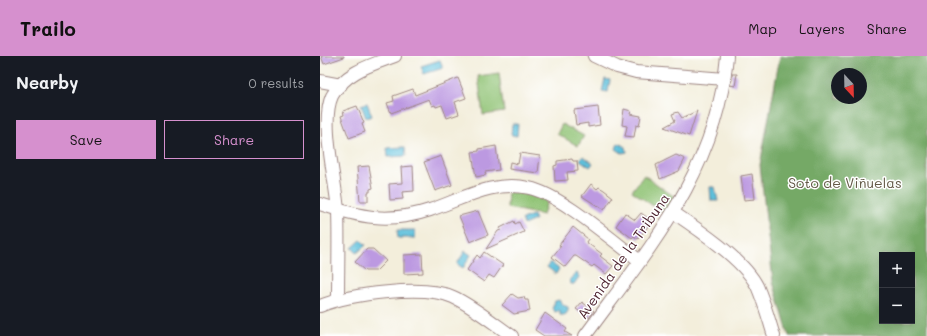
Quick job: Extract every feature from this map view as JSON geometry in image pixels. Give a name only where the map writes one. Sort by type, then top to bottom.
[{"type":"street","points":[[338,299],[338,210],[327,130],[328,114],[332,96],[340,84],[358,70],[395,56]]},
{"type":"street","points":[[594,56],[617,67],[636,72],[725,79]]},
{"type":"street","name":"Avenida de la Tribuna","points":[[585,336],[674,213],[702,159],[720,101],[725,79],[727,56]]},
{"type":"street","points":[[320,81],[340,84]]},
{"type":"street","points":[[320,204],[338,210],[373,218],[391,217],[430,210],[476,191],[495,186],[530,188],[550,195],[640,261]]},
{"type":"street","points":[[674,213],[707,235],[743,268],[756,286],[774,336]]},
{"type":"street","points":[[320,306],[338,299],[398,292],[432,291],[454,297],[512,336]]},
{"type":"green space","name":"Soto de Viñuelas","points":[[780,56],[927,56],[927,336],[789,336],[773,282],[760,165]]},
{"type":"green space","points":[[499,73],[504,112],[483,115],[478,76]]},
{"type":"green space","points":[[562,124],[584,136],[578,146],[557,134]]},
{"type":"green space","points":[[644,175],[676,198],[666,215],[632,191]]},
{"type":"green space","points":[[508,192],[526,193],[547,201],[543,215],[507,208]]},
{"type":"water","points":[[440,60],[443,68],[424,74],[421,66]]},
{"type":"water","points":[[605,79],[610,80],[608,92],[602,91]]},
{"type":"water","points":[[367,103],[372,116],[366,118],[361,105]]},
{"type":"water","points":[[512,124],[518,124],[517,136],[511,135]]},
{"type":"water","points":[[618,143],[626,147],[627,152],[622,153],[616,149]]},
{"type":"water","points":[[405,147],[406,156],[388,157],[387,148]]},
{"type":"water","points":[[583,156],[593,163],[590,167],[580,160]]},
{"type":"water","points":[[710,187],[715,187],[718,201],[711,201]]},
{"type":"water","points":[[533,215],[535,220],[524,225],[522,219]]},
{"type":"water","points":[[397,230],[415,230],[415,238],[398,238]]},
{"type":"water","points":[[361,240],[366,245],[357,253],[352,248]]},
{"type":"water","points":[[465,251],[471,255],[463,268],[457,264]]},
{"type":"water","points":[[550,262],[559,269],[556,274],[547,267]]},
{"type":"water","points":[[577,273],[579,277],[574,284],[571,284],[570,279]]},
{"type":"water","points":[[559,300],[563,305],[568,307],[568,311],[565,315],[560,315],[560,310],[555,312],[552,309],[555,301]]},
{"type":"building","points":[[321,56],[344,56],[344,57],[324,64]]},
{"type":"building","points":[[732,74],[737,74],[735,86],[730,85]]},
{"type":"building","points":[[458,78],[466,98],[455,102],[459,114],[447,118],[442,105],[436,107],[435,105],[432,106],[429,99],[391,113],[387,103],[394,101],[393,96],[413,89],[415,95]]},
{"type":"building","points":[[357,106],[364,123],[362,124],[365,132],[349,138],[341,116],[344,115],[343,111]]},
{"type":"building","points":[[598,107],[600,125],[588,127],[588,123],[576,125],[574,110]]},
{"type":"building","points":[[624,109],[631,111],[630,114],[641,116],[639,126],[636,125],[634,137],[625,136],[627,126],[622,125]]},
{"type":"building","points":[[697,111],[689,136],[664,127],[675,121],[672,114],[678,112],[682,118]]},
{"type":"building","points":[[496,146],[499,170],[485,172],[486,175],[476,177],[472,152],[479,151],[479,149]]},
{"type":"building","points":[[520,153],[540,156],[538,173],[509,169],[510,162],[518,164]]},
{"type":"building","points":[[676,155],[685,159],[679,171],[660,179],[656,165]]},
{"type":"building","points":[[441,156],[452,185],[435,191],[424,162]]},
{"type":"building","points":[[572,159],[573,161],[577,161],[578,171],[567,172],[568,180],[555,181],[554,166],[557,165],[557,161]]},
{"type":"building","points":[[369,166],[373,188],[370,189],[370,192],[368,192],[368,201],[360,201],[357,167]]},
{"type":"building","points":[[413,166],[414,191],[402,192],[403,199],[390,200],[389,184],[402,183],[401,167]]},
{"type":"building","points":[[752,174],[755,199],[744,200],[741,176]]},
{"type":"building","points":[[591,184],[597,189],[599,187],[613,197],[604,210],[582,196]]},
{"type":"building","points":[[478,211],[488,235],[470,242],[459,216]]},
{"type":"building","points":[[625,213],[635,220],[641,213],[652,221],[638,239],[634,236],[632,238],[616,226]]},
{"type":"building","points":[[514,221],[515,224],[519,222],[524,232],[486,249],[498,231],[501,230],[500,228]]},
{"type":"building","points":[[573,227],[588,239],[586,242],[602,254],[600,256],[613,266],[606,274],[594,265],[592,267],[576,256],[574,256],[565,267],[552,257]]},
{"type":"building","points":[[367,249],[373,249],[386,261],[376,271],[365,271],[355,262]]},
{"type":"building","points":[[484,252],[503,265],[494,278],[489,275],[484,282],[467,270],[477,255],[480,258]]},
{"type":"building","points":[[422,254],[423,273],[404,274],[404,255]]},
{"type":"building","points":[[512,294],[518,298],[524,297],[525,300],[528,300],[530,311],[514,314],[502,305]]},
{"type":"building","points":[[582,302],[594,311],[589,318],[576,309]]},
{"type":"building","points":[[545,313],[567,329],[565,332],[572,336],[544,336],[535,330]]}]
